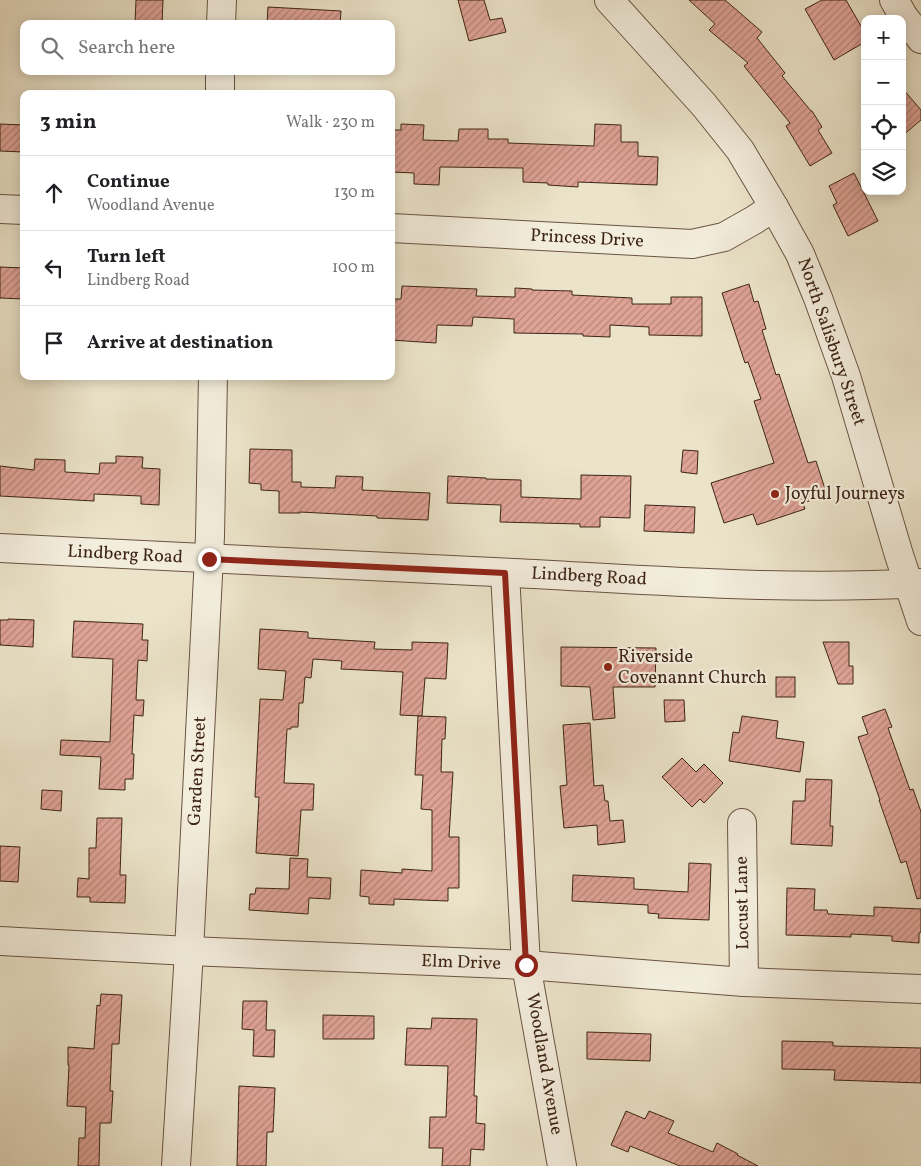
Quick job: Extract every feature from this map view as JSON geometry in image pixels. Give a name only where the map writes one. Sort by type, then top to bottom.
[{"type":"street","points":[[222,0],[222,20]]},
{"type":"street","name":"North Salisbury Street","points":[[609,0],[704,104],[740,150],[800,254],[846,376],[915,584],[921,620]]},
{"type":"street","points":[[894,0],[921,39]]},
{"type":"street","points":[[220,75],[220,90]]},
{"type":"street","name":"Princess Drive","points":[[395,228],[692,244],[724,237],[774,207]]},
{"type":"street","points":[[0,209],[20,210]]},
{"type":"street","name":"Garden Street","points":[[176,1166],[209,559],[213,380]]},
{"type":"street","name":"Lindberg Road","points":[[0,548],[756,585],[870,586],[915,584]]},
{"type":"street","name":"Woodland Avenue","points":[[505,573],[526,965],[562,1166]]},
{"type":"street","name":"Locust Lane","points":[[742,823],[744,982]]},
{"type":"street","name":"Elm Drive","points":[[0,941],[526,965],[744,982],[921,989]]},
{"type":"building","points":[[136,0],[163,0],[162,20],[135,20]]},
{"type":"building","points":[[458,0],[484,0],[490,20],[502,18],[506,32],[469,41]]},
{"type":"building","points":[[689,0],[725,0],[762,32],[757,38],[785,73],[782,76],[812,111],[822,127],[818,130],[832,153],[810,166],[786,126],[790,123],[744,66],[748,63],[709,30],[715,24]]},
{"type":"building","points":[[822,0],[846,0],[861,26],[861,44],[834,60],[805,9]]},
{"type":"building","points":[[268,7],[341,11],[340,20],[267,20]]},
{"type":"building","points":[[906,93],[921,110],[921,120],[906,133]]},
{"type":"building","points":[[0,124],[20,125],[20,152],[0,151]]},
{"type":"building","points":[[401,124],[424,125],[423,140],[458,141],[459,129],[488,129],[488,139],[508,139],[508,143],[594,146],[595,124],[621,125],[621,142],[638,142],[638,156],[658,157],[657,185],[578,182],[578,187],[548,185],[548,183],[523,182],[523,168],[440,167],[439,185],[414,184],[414,173],[395,172],[395,130],[401,130]]},
{"type":"building","points":[[854,173],[861,187],[861,195],[865,195],[878,221],[848,236],[833,205],[837,203],[829,186]]},
{"type":"building","points":[[0,267],[20,268],[20,299],[0,298]]},
{"type":"building","points":[[749,284],[754,302],[758,301],[766,329],[762,330],[776,375],[779,374],[808,463],[816,461],[827,495],[803,503],[805,509],[757,525],[753,514],[724,523],[711,483],[774,463],[754,401],[761,399],[748,362],[745,363],[722,293]]},
{"type":"building","points":[[402,286],[477,289],[476,296],[515,297],[515,288],[572,291],[572,295],[632,298],[632,304],[671,304],[671,297],[702,297],[702,336],[649,335],[649,327],[610,325],[610,337],[583,336],[583,334],[514,333],[514,319],[473,317],[472,326],[437,325],[436,343],[395,340],[395,299],[401,299]]},
{"type":"building","points":[[250,449],[292,450],[292,482],[301,482],[301,487],[335,488],[336,476],[363,477],[362,490],[430,493],[428,520],[300,512],[279,513],[279,491],[261,490],[261,484],[249,483]]},
{"type":"building","points":[[683,450],[698,451],[697,474],[681,472]]},
{"type":"building","points":[[116,456],[143,457],[142,468],[160,469],[159,505],[141,504],[141,496],[94,494],[94,501],[0,496],[0,466],[34,470],[35,459],[65,460],[65,472],[99,474],[100,463],[116,463]]},
{"type":"building","points":[[581,475],[631,476],[630,518],[600,517],[600,527],[580,527],[580,524],[500,522],[501,505],[447,503],[448,476],[521,480],[521,497],[581,499]]},
{"type":"building","points":[[645,505],[695,507],[694,533],[644,531]]},
{"type":"building","points":[[0,620],[34,620],[33,647],[0,645]]},
{"type":"building","points":[[74,621],[143,624],[142,640],[148,640],[147,661],[138,660],[136,700],[144,700],[143,716],[134,715],[133,779],[125,779],[125,790],[99,789],[101,757],[60,755],[61,740],[110,742],[113,659],[72,657]]},
{"type":"building","points":[[260,629],[308,632],[308,638],[375,642],[374,649],[412,650],[412,642],[448,643],[446,679],[425,678],[422,716],[400,715],[403,672],[341,669],[342,661],[313,659],[311,678],[305,677],[303,703],[299,703],[298,727],[287,729],[284,783],[314,784],[313,810],[301,810],[298,856],[256,853],[259,797],[255,797],[260,699],[283,700],[286,671],[258,669]]},
{"type":"building","points":[[823,642],[849,642],[849,666],[853,666],[853,684],[838,684]]},
{"type":"building","name":"Riverside Covenannt Church","points":[[561,647],[656,648],[655,687],[613,687],[615,718],[593,720],[590,687],[561,686]]},
{"type":"building","points":[[776,677],[795,677],[795,697],[776,697]]},
{"type":"building","points":[[664,700],[684,700],[685,721],[665,722]]},
{"type":"building","points":[[885,709],[892,727],[888,728],[910,790],[913,789],[921,812],[921,898],[917,899],[906,861],[901,863],[858,737],[868,734],[862,717]]},
{"type":"building","points":[[418,716],[446,717],[445,739],[442,739],[441,772],[453,772],[449,837],[459,837],[459,888],[448,888],[448,901],[394,899],[394,905],[369,904],[369,897],[360,896],[361,870],[402,873],[402,869],[432,871],[432,810],[421,809],[423,775],[415,775]]},
{"type":"building","points":[[742,716],[778,721],[776,738],[804,742],[800,772],[729,761],[733,732],[739,733]]},
{"type":"building","points":[[590,723],[594,786],[603,785],[605,801],[608,801],[610,821],[623,820],[625,842],[598,845],[597,825],[564,828],[560,786],[567,785],[563,725]]},
{"type":"building","points":[[682,758],[696,772],[704,764],[723,783],[704,803],[700,799],[692,807],[662,777]]},
{"type":"building","points":[[806,779],[832,780],[830,826],[833,826],[832,846],[791,844],[793,801],[805,801]]},
{"type":"building","points":[[42,790],[62,791],[61,811],[41,809]]},
{"type":"building","points":[[97,818],[122,818],[120,875],[126,875],[125,903],[90,902],[90,897],[77,897],[78,878],[89,879],[89,848],[96,848]]},
{"type":"building","points":[[0,846],[20,847],[18,882],[0,881]]},
{"type":"building","points":[[290,858],[308,859],[307,877],[331,878],[330,899],[309,898],[308,914],[249,910],[250,894],[255,894],[256,888],[289,889]]},
{"type":"building","points":[[689,863],[711,864],[709,920],[658,918],[659,914],[648,913],[648,905],[572,901],[573,875],[634,878],[634,889],[688,892]]},
{"type":"building","points":[[787,888],[815,889],[814,910],[827,910],[828,914],[874,916],[874,907],[921,909],[919,943],[892,941],[892,936],[851,934],[851,937],[786,935]]},
{"type":"building","points":[[101,994],[122,995],[119,1044],[112,1044],[110,1091],[113,1091],[111,1123],[100,1123],[99,1166],[78,1166],[79,1138],[85,1138],[86,1107],[67,1106],[68,1047],[94,1049],[97,1005],[100,1006]]},
{"type":"building","points":[[243,1001],[267,1001],[266,1030],[275,1030],[274,1057],[253,1056],[254,1030],[242,1029]]},
{"type":"building","points":[[323,1015],[374,1016],[374,1039],[323,1039]]},
{"type":"building","points":[[432,1018],[477,1019],[474,1096],[477,1096],[476,1123],[485,1124],[484,1150],[471,1149],[470,1166],[442,1166],[443,1148],[429,1148],[430,1117],[446,1117],[448,1066],[405,1065],[407,1028],[431,1029]]},
{"type":"building","points":[[587,1032],[651,1034],[650,1061],[587,1059]]},
{"type":"building","points":[[782,1041],[833,1042],[833,1046],[921,1048],[921,1083],[834,1080],[835,1070],[782,1069]]},
{"type":"building","points":[[239,1086],[275,1088],[273,1132],[267,1132],[266,1166],[237,1166]]},
{"type":"building","points":[[626,1111],[645,1119],[649,1111],[674,1121],[668,1133],[713,1152],[717,1143],[758,1166],[680,1166],[630,1146],[628,1152],[611,1145]]},
{"type":"place","name":"Joyful Journeys","points":[[775,494]]},
{"type":"place","name":"Riverside Covenannt Church","points":[[608,667]]},
{"type":"route","points":[[209,559],[505,573],[526,965]]}]
